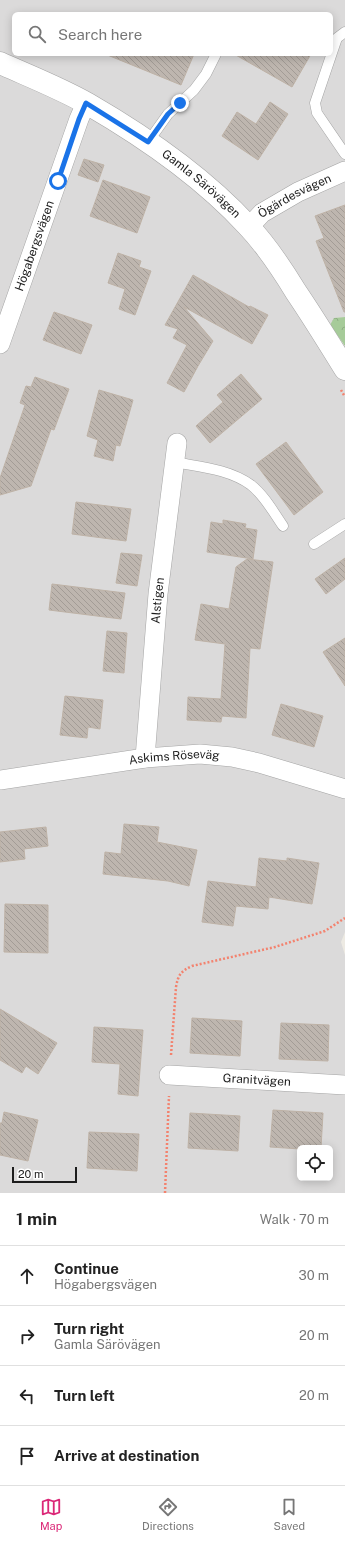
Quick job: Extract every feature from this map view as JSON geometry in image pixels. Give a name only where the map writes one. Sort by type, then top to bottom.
[{"type":"street","name":"Gamla Särövägen","points":[[0,63],[86,103],[168,156],[213,192],[248,227],[285,274],[341,376]]},
{"type":"street","name":"Högabergsvägen","points":[[0,344],[79,119],[86,103]]},
{"type":"street","name":"Ögärdesvägen","points":[[248,227],[262,213],[298,192],[345,171]]},
{"type":"street","name":"Alstigen","points":[[145,758],[158,594],[177,443]]},
{"type":"street","name":"Askims Röseväg","points":[[0,780],[145,758],[200,754],[232,757],[259,763],[345,789]]},
{"type":"street","name":"Granitvägen","points":[[169,1075],[345,1085]]},
{"type":"lane","points":[[333,50],[337,38],[345,32]]},
{"type":"lane","points":[[148,142],[168,114],[194,90],[206,74],[215,56]]},
{"type":"lane","points":[[331,56],[315,103],[317,113],[345,154]]},
{"type":"lane","points":[[174,462],[223,471],[252,485],[262,496],[283,526]]},
{"type":"lane","points":[[314,544],[345,524]]},
{"type":"path","points":[[341,376],[345,397]]},
{"type":"path","points":[[165,1193],[169,1075],[176,987],[180,973],[192,966],[275,947],[325,931],[345,918]]},
{"type":"shaded area","points":[[0,0],[345,0],[345,317],[335,318],[330,325],[345,347],[345,932],[341,942],[345,955],[345,1193],[0,1193]]},
{"type":"green space","points":[[345,317],[345,346],[330,325],[334,318]]},
{"type":"building","points":[[110,56],[193,56],[181,85]]},
{"type":"building","points":[[238,56],[310,56],[292,87]]},
{"type":"building","points":[[270,102],[288,114],[258,160],[222,136],[237,112],[256,124]]},
{"type":"building","points":[[84,159],[104,165],[98,182],[78,175]]},
{"type":"building","points":[[103,180],[150,197],[137,233],[90,216]]},
{"type":"building","points":[[345,205],[344,312],[316,241],[324,238],[315,216]]},
{"type":"building","points":[[118,253],[141,261],[139,267],[151,271],[135,315],[119,309],[125,289],[108,283]]},
{"type":"building","points":[[193,275],[249,307],[250,306],[268,315],[252,344],[184,307],[213,341],[184,392],[167,383],[187,345],[173,338],[178,329],[165,325]]},
{"type":"building","points":[[54,312],[92,325],[81,354],[43,340]]},
{"type":"building","points":[[241,374],[262,399],[210,443],[196,426],[223,402],[217,395]]},
{"type":"building","points":[[35,377],[69,389],[54,430],[51,429],[31,486],[0,495],[0,478],[25,405],[20,403],[26,386],[31,387]]},
{"type":"building","points":[[99,390],[133,400],[120,446],[116,445],[113,461],[94,456],[98,440],[87,436]]},
{"type":"building","points":[[286,442],[323,492],[294,515],[256,464]]},
{"type":"building","points":[[76,502],[131,509],[126,541],[72,534]]},
{"type":"building","points":[[223,520],[246,524],[245,528],[257,530],[253,559],[207,552],[211,522],[223,524]]},
{"type":"building","points":[[121,553],[142,555],[137,586],[116,583]]},
{"type":"building","points":[[345,558],[345,579],[326,594],[315,579]]},
{"type":"building","points":[[247,559],[273,562],[260,649],[250,648],[246,718],[222,716],[221,722],[187,720],[188,697],[221,699],[225,644],[195,640],[201,604],[229,609],[236,567]]},
{"type":"building","points":[[52,584],[125,593],[121,619],[49,610]]},
{"type":"building","points":[[107,631],[127,633],[124,673],[103,671]]},
{"type":"building","points":[[345,638],[345,686],[323,652]]},
{"type":"building","points":[[65,696],[103,700],[100,729],[88,727],[87,738],[60,735]]},
{"type":"building","points":[[281,704],[323,716],[314,747],[272,735]]},
{"type":"building","points":[[124,824],[159,827],[157,842],[197,850],[189,886],[168,881],[103,874],[105,852],[121,854]]},
{"type":"building","points":[[46,827],[48,846],[24,849],[25,859],[0,862],[0,832]]},
{"type":"building","points":[[259,858],[287,861],[287,858],[319,863],[312,904],[269,897],[268,909],[236,906],[233,926],[202,922],[208,881],[256,887]]},
{"type":"building","points":[[5,904],[48,905],[48,953],[4,952]]},
{"type":"building","points":[[0,1009],[57,1043],[38,1074],[26,1066],[22,1073],[0,1060]]},
{"type":"building","points":[[192,1018],[242,1021],[240,1056],[190,1053]]},
{"type":"building","points":[[281,1023],[329,1025],[328,1061],[279,1059]]},
{"type":"building","points":[[94,1027],[143,1030],[138,1096],[118,1094],[120,1064],[92,1062]]},
{"type":"building","points":[[273,1110],[323,1113],[321,1145],[297,1145],[297,1149],[270,1147]]},
{"type":"building","points":[[4,1112],[38,1120],[28,1161],[0,1155],[0,1123],[2,1123]]},
{"type":"building","points":[[190,1113],[240,1116],[238,1151],[188,1148]]},
{"type":"building","points":[[89,1132],[139,1134],[137,1171],[87,1168]]},
{"type":"route","points":[[58,181],[86,103],[148,142],[168,114],[180,103]]}]
